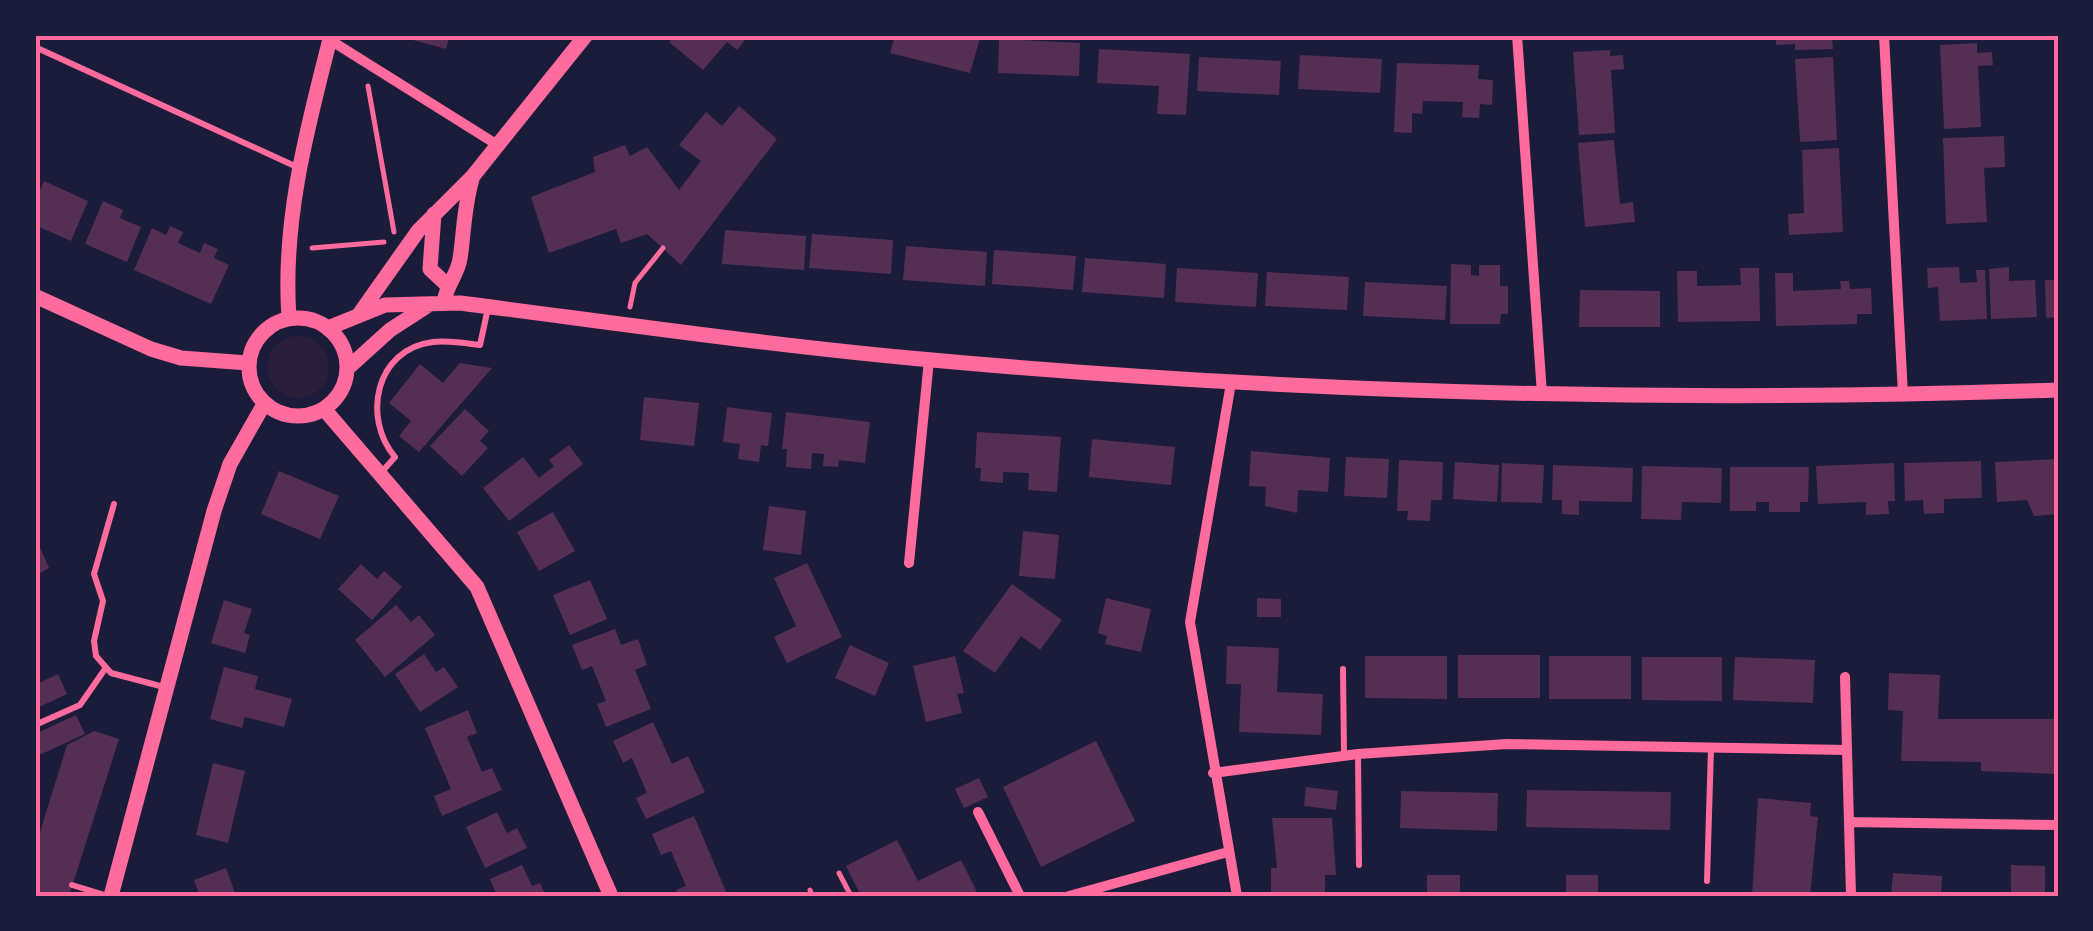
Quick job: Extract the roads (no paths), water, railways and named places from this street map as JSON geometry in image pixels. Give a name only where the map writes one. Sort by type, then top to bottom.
[{"type":"street","points":[[360,313],[434,214],[474,176],[586,35]]},
{"type":"street","points":[[1517,35],[1542,394]]},
{"type":"street","points":[[1884,35],[1903,395]]},
{"type":"street","points":[[288,318],[285,262],[299,168],[330,38],[496,144]]},
{"type":"street","points":[[348,368],[390,330],[437,304],[460,264],[463,214],[474,176]]},
{"type":"street","points":[[434,214],[430,269],[446,284]]},
{"type":"street","points":[[35,296],[151,349],[182,358],[248,362]]},
{"type":"street","points":[[328,328],[385,305],[437,304],[929,360],[1231,383],[1542,394],[1903,395],[2058,390]]},
{"type":"street","points":[[303,317],[328,328],[343,346],[348,368],[341,392],[324,409],[293,416],[264,404],[255,392],[248,362],[260,333],[288,318],[303,317]]},
{"type":"street","points":[[909,563],[929,360]]},
{"type":"street","points":[[1231,383],[1190,622],[1213,773],[1238,896]]},
{"type":"street","points":[[110,896],[230,464],[264,404]]},
{"type":"street","points":[[324,409],[477,587],[611,896]]},
{"type":"street","points":[[1845,677],[1851,896]]},
{"type":"street","points":[[1213,773],[1344,755],[1507,744],[1846,750]]},
{"type":"street","points":[[978,812],[1020,896]]},
{"type":"street","points":[[1849,822],[2058,825]]},
{"type":"street","points":[[1068,896],[1228,852]]},
{"type":"lane","points":[[35,46],[299,168]]},
{"type":"lane","points":[[378,476],[394,458],[383,443],[375,406],[385,373],[412,348],[430,342],[480,345],[488,307]]},
{"type":"lane","points":[[114,504],[94,574],[103,602],[94,648],[105,669],[166,688]]},
{"type":"lane","points":[[35,725],[80,704],[105,669]]},
{"type":"lane","points":[[1343,669],[1344,755]]},
{"type":"lane","points":[[1707,881],[1711,748]]},
{"type":"lane","points":[[1358,754],[1359,865]]},
{"type":"lane","points":[[72,885],[110,896]]}]
